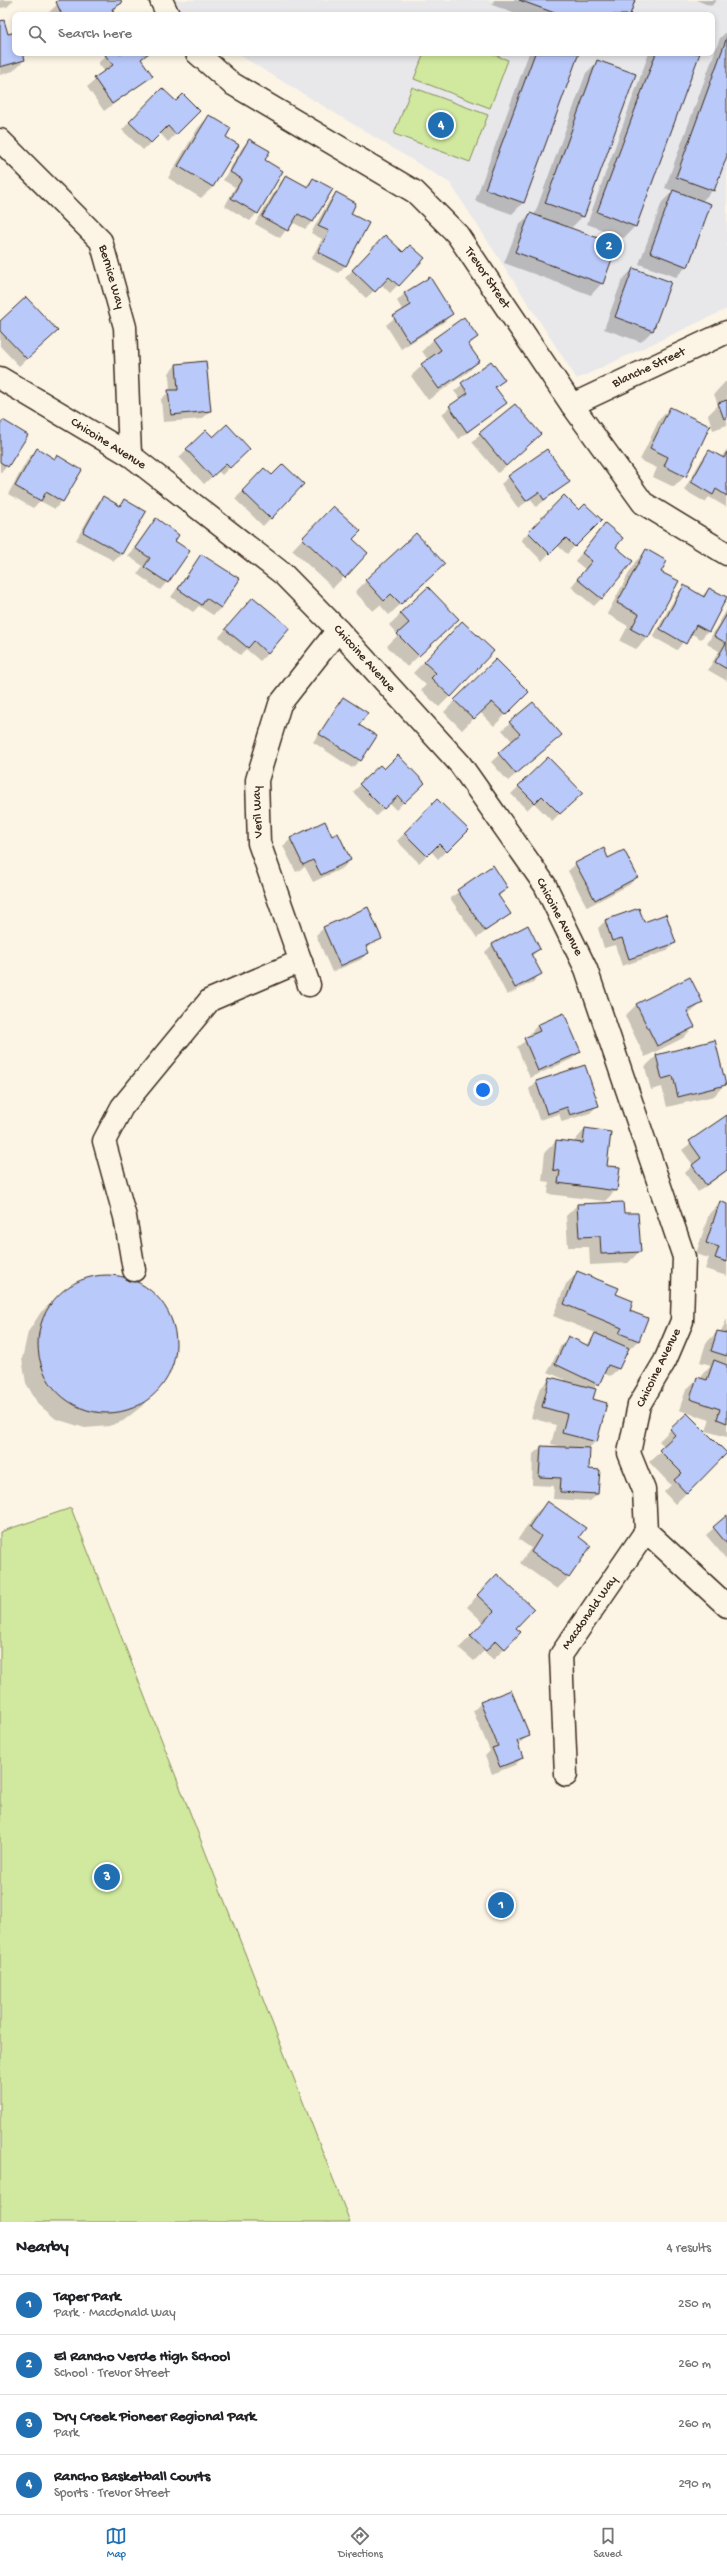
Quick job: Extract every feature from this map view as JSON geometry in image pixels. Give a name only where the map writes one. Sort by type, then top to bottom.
[{"type":"street","points":[[161,0],[167,12]]},
{"type":"street","name":"Trevor Street","points":[[200,56],[231,83],[415,192],[457,234],[572,404],[643,503],[727,554]]},
{"type":"street","name":"Bernice Way","points":[[0,140],[102,241],[125,327],[130,455]]},
{"type":"street","name":"Blanche Street","points":[[572,404],[727,332]]},
{"type":"street","name":"Chicoine Avenue","points":[[0,378],[130,455],[283,574],[338,630],[460,764],[545,885],[586,969],[684,1257],[682,1321],[665,1361],[639,1406],[629,1453],[644,1490],[646,1531]]},
{"type":"street","name":"Veril Way","points":[[309,985],[259,843],[257,780],[280,704],[338,630]]},
{"type":"street","points":[[134,1270],[125,1217],[104,1141],[122,1107],[210,1000],[300,961]]},
{"type":"street","points":[[646,1531],[727,1606]]},
{"type":"street","name":"Macdonald Way","points":[[566,1775],[561,1655],[646,1531]]},
{"type":"shaded area","points":[[174,0],[727,0],[727,309],[577,379],[450,183],[241,56],[715,56],[715,12],[175,12]]},
{"type":"green space","points":[[423,56],[497,56],[508,60],[490,108],[414,79]]},
{"type":"green space","points":[[412,87],[488,115],[470,162],[394,134]]},
{"type":"green space","points":[[71,1508],[350,2222],[0,2222],[0,1532]]},
{"type":"building","points":[[59,0],[121,0],[122,3],[112,9],[114,12],[61,12],[56,2]]},
{"type":"building","points":[[519,0],[635,0],[631,12],[552,12]]},
{"type":"building","points":[[4,20],[8,34],[12,33],[12,56],[24,56],[25,60],[0,67],[0,21]]},
{"type":"building","points":[[727,37],[727,156],[714,191],[676,177]]},
{"type":"building","points":[[106,56],[145,56],[141,59],[153,76],[112,104],[94,78],[113,65]]},
{"type":"building","points":[[534,56],[578,56],[524,203],[485,189]]},
{"type":"building","points":[[655,56],[699,56],[636,227],[597,212]]},
{"type":"building","points":[[597,60],[636,74],[584,217],[545,203]]},
{"type":"building","points":[[162,88],[176,101],[183,94],[200,111],[176,135],[168,126],[151,143],[129,122]]},
{"type":"building","points":[[209,115],[231,128],[226,137],[239,145],[213,187],[178,166]]},
{"type":"building","points":[[249,139],[270,151],[265,160],[283,171],[258,214],[231,198],[242,179],[230,172]]},
{"type":"building","points":[[286,175],[308,187],[313,178],[333,189],[313,222],[298,214],[288,231],[262,217]]},
{"type":"building","points":[[673,190],[711,204],[688,267],[650,252]]},
{"type":"building","points":[[336,192],[356,203],[351,214],[369,223],[346,266],[318,252],[329,231],[318,226]]},
{"type":"building","points":[[530,213],[617,245],[603,284],[515,252]]},
{"type":"building","points":[[385,235],[403,252],[410,245],[425,258],[399,286],[389,277],[375,292],[352,270]]},
{"type":"building","points":[[633,268],[671,282],[653,331],[615,317]]},
{"type":"building","points":[[430,277],[453,314],[409,342],[393,316],[411,305],[404,293]]},
{"type":"building","points":[[26,297],[58,331],[27,359],[0,331],[0,321]]},
{"type":"building","points":[[464,317],[478,337],[468,344],[480,361],[439,389],[421,364],[441,350],[433,339]]},
{"type":"building","points":[[206,361],[211,411],[171,415],[168,390],[178,390],[176,364]]},
{"type":"building","points":[[491,361],[505,380],[495,387],[507,403],[467,432],[449,406],[468,393],[461,383]]},
{"type":"building","points":[[727,400],[727,418],[724,419],[718,403]]},
{"type":"building","points":[[515,404],[541,434],[506,466],[479,433]]},
{"type":"building","points":[[670,407],[710,426],[686,477],[664,466],[668,457],[650,448]]},
{"type":"building","points":[[3,420],[28,435],[8,467],[0,462],[0,424]]},
{"type":"building","points":[[227,424],[250,449],[230,468],[226,464],[212,477],[186,449],[206,430],[213,437]]},
{"type":"building","points":[[37,448],[55,459],[57,455],[82,470],[63,502],[46,492],[41,501],[15,486]]},
{"type":"building","points":[[547,449],[570,482],[544,500],[539,492],[526,501],[508,476]]},
{"type":"building","points":[[709,450],[724,458],[727,452],[727,496],[716,489],[713,495],[691,482]]},
{"type":"building","points":[[283,464],[304,484],[271,519],[242,491],[264,468],[272,475]]},
{"type":"building","points":[[564,495],[579,510],[585,504],[602,520],[575,547],[566,538],[550,554],[528,532]]},
{"type":"building","points":[[103,496],[120,506],[124,499],[146,512],[122,554],[83,532]]},
{"type":"building","points":[[333,506],[361,531],[353,539],[368,553],[345,578],[302,538]]},
{"type":"building","points":[[156,518],[179,535],[175,541],[190,551],[168,583],[144,567],[150,558],[135,548]]},
{"type":"building","points":[[605,523],[623,538],[616,547],[633,561],[602,599],[577,579],[592,561],[582,553]]},
{"type":"building","points":[[416,533],[445,564],[401,604],[391,594],[384,601],[365,580]]},
{"type":"building","points":[[646,549],[667,561],[661,572],[679,581],[648,638],[631,629],[639,614],[617,603]]},
{"type":"building","points":[[201,554],[240,579],[221,608],[206,598],[202,605],[178,589]]},
{"type":"building","points":[[684,585],[704,597],[709,588],[727,597],[709,632],[696,625],[686,644],[660,629]]},
{"type":"building","points":[[428,587],[459,619],[419,656],[397,634],[409,623],[400,613]]},
{"type":"building","points":[[253,597],[290,628],[268,654],[254,641],[248,648],[225,629]]},
{"type":"building","points":[[727,614],[727,669],[715,662],[726,643],[714,636]]},
{"type":"building","points":[[462,621],[494,651],[451,697],[431,678],[436,673],[424,662]]},
{"type":"building","points":[[496,659],[529,692],[506,715],[492,702],[474,719],[454,700]]},
{"type":"building","points":[[343,697],[368,713],[359,725],[377,736],[361,761],[319,734]]},
{"type":"building","points":[[533,702],[562,735],[516,774],[498,753],[520,734],[509,722]]},
{"type":"building","points":[[398,755],[425,783],[404,803],[398,796],[384,809],[359,784],[380,765],[384,769]]},
{"type":"building","points":[[548,757],[583,793],[560,814],[542,796],[535,803],[518,786]]},
{"type":"building","points":[[437,799],[469,830],[447,852],[439,844],[427,856],[404,833]]},
{"type":"building","points":[[325,821],[332,836],[338,833],[351,860],[321,875],[313,860],[303,865],[290,838]]},
{"type":"building","points":[[604,848],[608,858],[624,850],[638,877],[595,900],[575,863]]},
{"type":"building","points":[[493,865],[508,888],[498,895],[511,914],[485,931],[457,890]]},
{"type":"building","points":[[368,907],[382,939],[366,946],[369,953],[340,966],[323,927]]},
{"type":"building","points":[[639,908],[644,922],[666,914],[676,943],[629,959],[622,938],[612,941],[605,920]]},
{"type":"building","points":[[528,925],[540,949],[531,954],[542,974],[515,988],[492,944]]},
{"type":"building","points":[[690,977],[703,1003],[687,1011],[695,1027],[657,1046],[636,1004]]},
{"type":"building","points":[[564,1013],[581,1052],[538,1071],[524,1038],[540,1031],[537,1025]]},
{"type":"building","points":[[715,1040],[726,1085],[678,1097],[673,1076],[662,1079],[656,1055]]},
{"type":"building","points":[[585,1065],[599,1106],[570,1115],[567,1107],[547,1114],[536,1081]]},
{"type":"building","points":[[727,1115],[727,1170],[706,1185],[692,1165],[701,1158],[689,1141]]},
{"type":"building","points":[[585,1128],[611,1132],[607,1166],[620,1167],[617,1191],[558,1183],[560,1171],[553,1170],[556,1140],[583,1143]]},
{"type":"building","points":[[720,1201],[727,1204],[727,1262],[715,1258],[719,1247],[706,1243]]},
{"type":"building","points":[[623,1202],[624,1213],[638,1213],[641,1252],[601,1254],[600,1236],[579,1237],[577,1204]]},
{"type":"building","points":[[577,1271],[619,1288],[616,1294],[633,1301],[630,1311],[648,1318],[639,1341],[619,1333],[622,1328],[564,1304]]},
{"type":"building","points":[[114,1275],[134,1280],[146,1286],[161,1300],[171,1317],[175,1330],[175,1358],[171,1371],[165,1383],[151,1398],[134,1408],[121,1412],[100,1413],[80,1408],[68,1402],[53,1388],[43,1371],[39,1358],[38,1337],[43,1317],[49,1305],[63,1290],[80,1280],[93,1276]]},
{"type":"building","points":[[717,1331],[727,1333],[727,1356],[711,1351]]},
{"type":"building","points":[[595,1333],[629,1348],[619,1369],[608,1365],[599,1385],[555,1364],[568,1336],[589,1346]]},
{"type":"building","points":[[714,1360],[727,1365],[727,1423],[717,1419],[720,1409],[690,1399],[697,1377],[707,1380]]},
{"type":"building","points":[[550,1377],[596,1389],[593,1399],[607,1403],[597,1442],[562,1433],[567,1414],[542,1407]]},
{"type":"building","points":[[687,1413],[727,1453],[687,1494],[674,1480],[682,1473],[659,1450],[675,1435],[670,1429]]},
{"type":"building","points":[[541,1446],[590,1448],[589,1469],[600,1470],[598,1494],[560,1492],[561,1478],[539,1477]]},
{"type":"building","points":[[547,1501],[586,1528],[579,1537],[591,1546],[569,1578],[531,1552],[541,1536],[529,1527]]},
{"type":"building","points":[[727,1515],[727,1544],[713,1527]]},
{"type":"building","points":[[497,1574],[534,1609],[516,1628],[521,1632],[505,1649],[496,1640],[486,1651],[470,1636],[494,1611],[477,1595]]},
{"type":"building","points":[[511,1690],[530,1736],[517,1741],[523,1758],[500,1767],[492,1748],[498,1746],[480,1702]]},
{"type":"place","name":"Rancho Basketball Courts","points":[[441,125]]},
{"type":"place","name":"El Rancho Verde High School","points":[[609,246]]},
{"type":"place","name":"Dry Creek Pioneer Regional Park","points":[[107,1877]]},
{"type":"place","name":"Taper Park","points":[[501,1905]]}]
